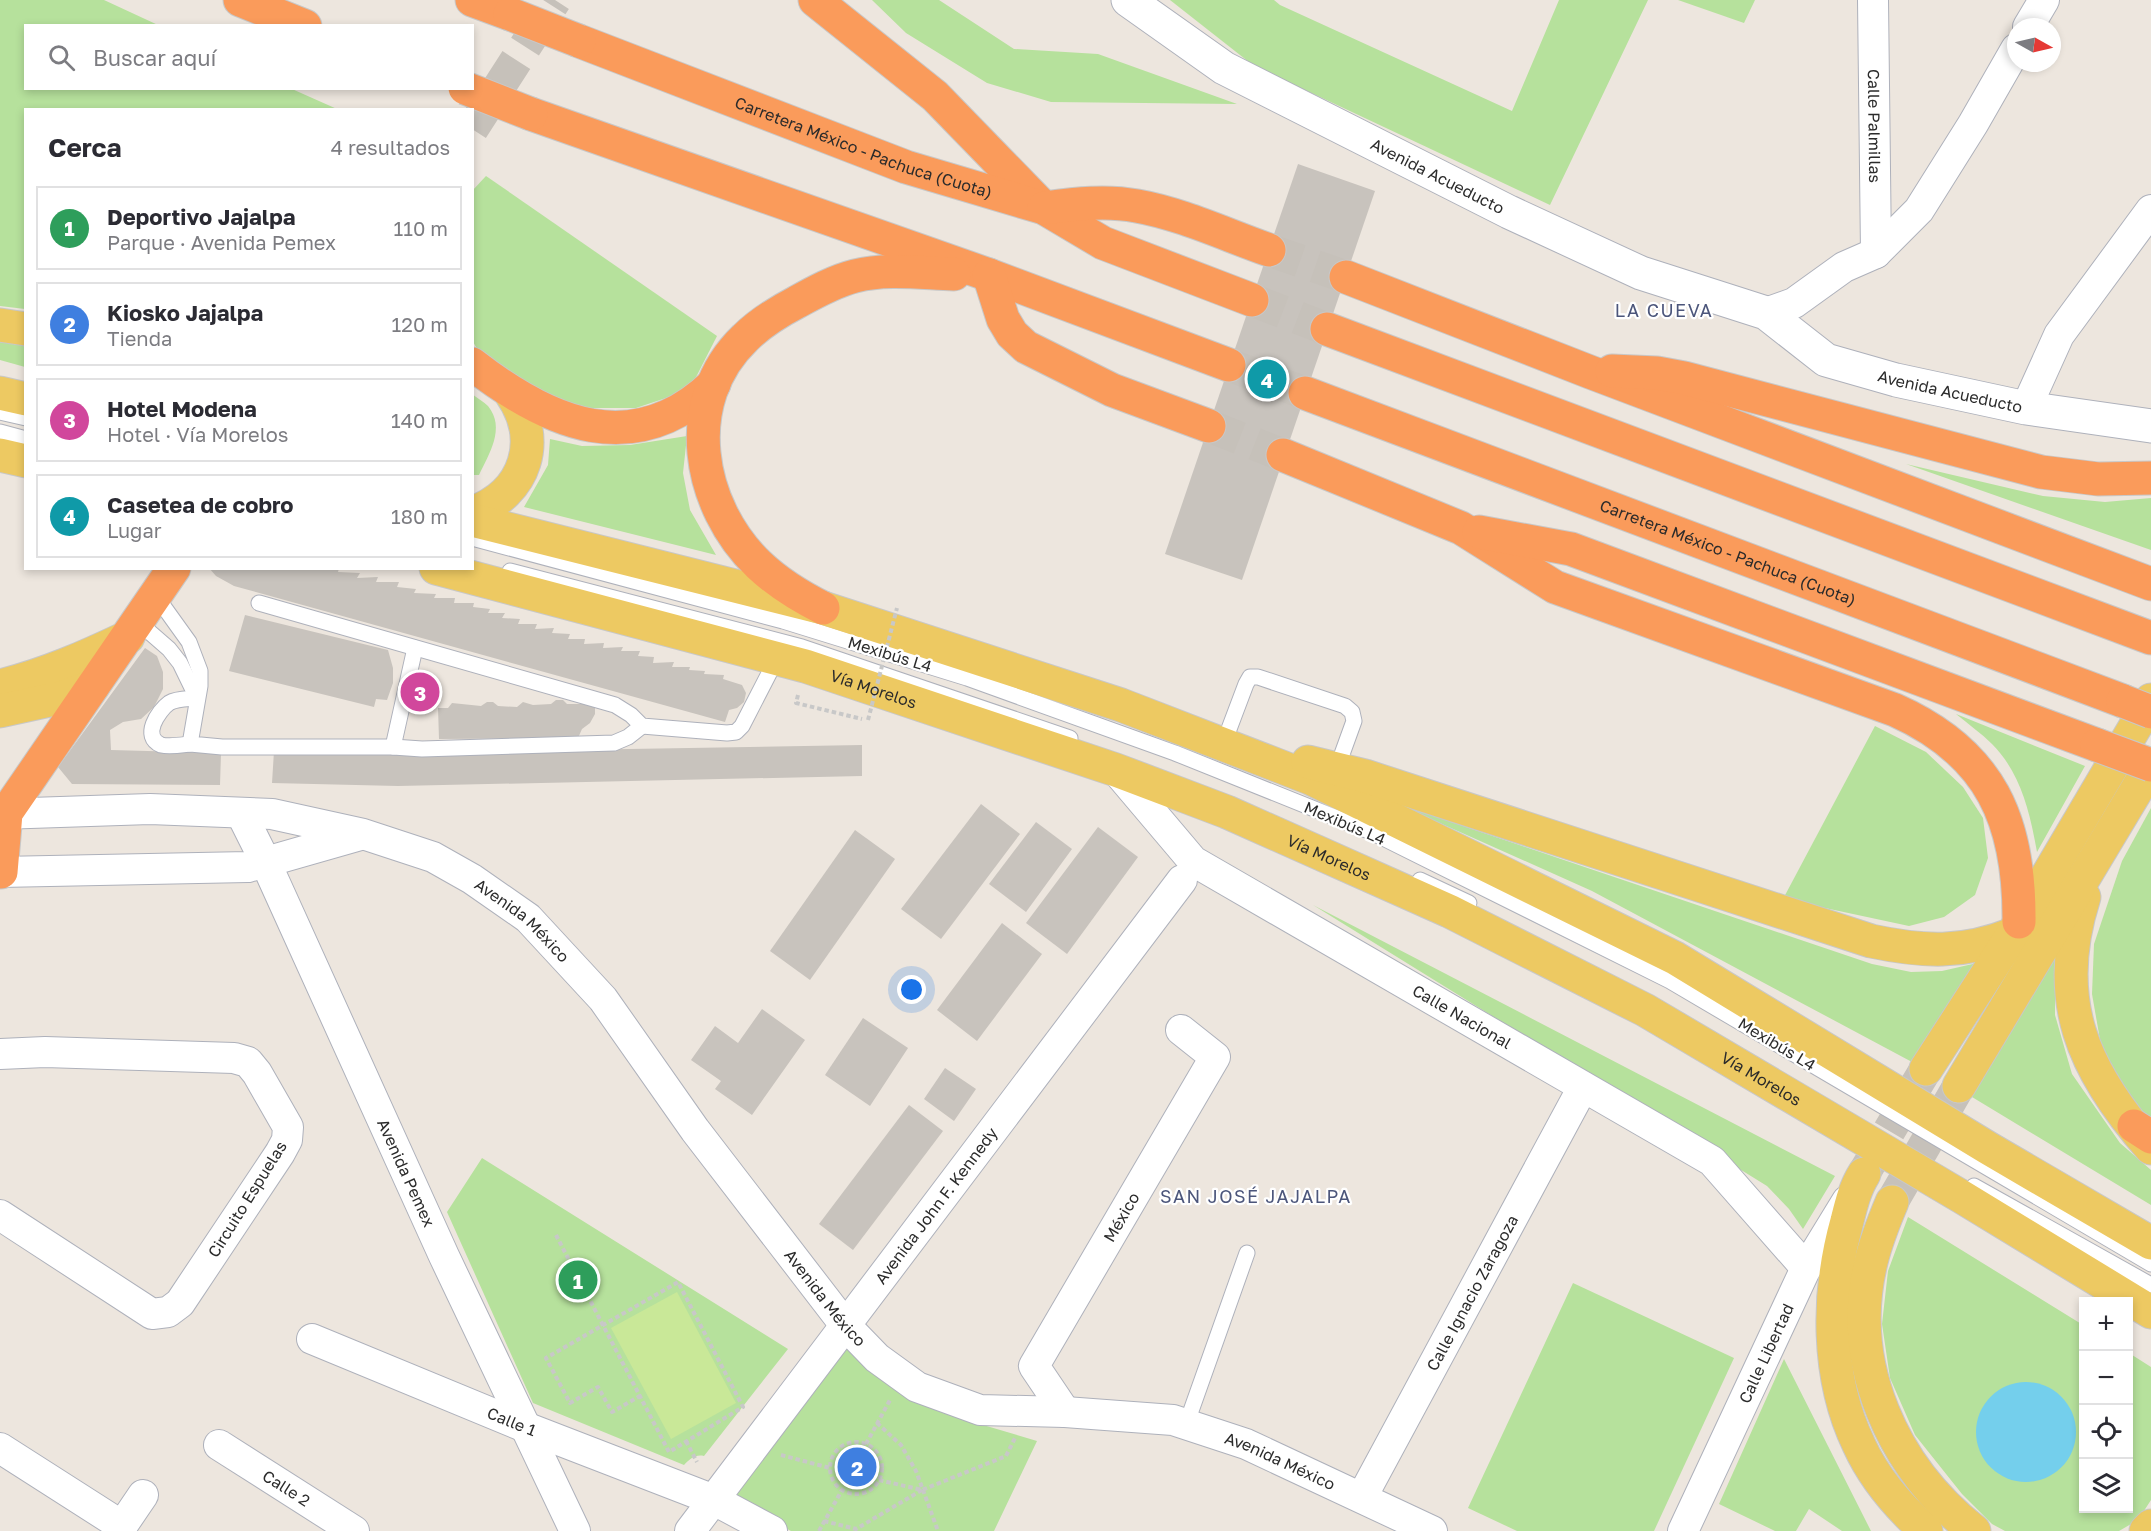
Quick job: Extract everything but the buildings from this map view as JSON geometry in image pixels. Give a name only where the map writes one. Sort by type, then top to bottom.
[{"type":"highway","points":[[240,0],[300,24]]},
{"type":"highway","name":"Carretera México - Pachuca (Cuota)","points":[[472,0],[906,167],[1044,208],[1103,243],[1252,300]]},
{"type":"highway","points":[[815,0],[934,96],[1044,208],[1088,203],[1135,206],[1163,212],[1269,250]]},
{"type":"highway","points":[[470,90],[531,114],[989,275],[1228,365]]},
{"type":"highway","points":[[823,608],[799,596],[758,564],[730,528],[719,508],[704,463],[702,440],[704,418],[714,384],[728,357],[744,338],[763,322],[818,290],[853,276],[884,271],[989,275]]},
{"type":"highway","points":[[989,275],[1003,318],[1012,334],[1026,347],[1112,390],[1209,426]]},
{"type":"highway","points":[[1346,277],[1590,372],[2151,584]]},
{"type":"highway","points":[[1328,329],[2151,638]]},
{"type":"highway","points":[[474,365],[510,392],[538,408],[568,420],[611,427],[632,426],[669,416],[685,409],[714,384]]},
{"type":"highway","points":[[1590,372],[1623,370],[1684,378],[2042,472],[2098,479],[2151,477]]},
{"type":"highway","name":"Carretera México - Pachuca (Cuota)","points":[[1305,393],[2142,704]]},
{"type":"highway","points":[[1283,455],[1461,528],[1555,587],[1895,710],[1939,733],[1973,763],[1996,796],[2014,851],[2020,898],[2016,928]]},
{"type":"highway","points":[[1461,528],[1571,549],[2151,766]]},
{"type":"highway","points":[[1,872],[3,813],[173,570]]},
{"type":"main road","points":[[0,325],[24,329]]},
{"type":"main road","points":[[474,512],[501,499],[512,487],[525,459],[527,431],[524,417],[510,392]]},
{"type":"main road","points":[[0,393],[24,399]]},
{"type":"main road","points":[[0,455],[24,461]]},
{"type":"main road","points":[[474,521],[823,608],[1121,705],[1310,778],[1675,958],[2151,1244]]},
{"type":"main road","name":"Vía Morelos","points":[[444,570],[777,658],[1099,753],[1438,906],[1645,1010],[1962,1197],[2114,1292],[2151,1312]]},
{"type":"main road","points":[[0,686],[49,672],[89,656],[141,618]]},
{"type":"main road","points":[[0,711],[64,697],[93,686]]},
{"type":"main road","points":[[1926,1069],[2016,928],[2142,704]]},
{"type":"main road","points":[[1237,750],[1337,768],[1365,776],[1871,941],[1899,947],[1954,950],[1978,946],[2016,928]]},
{"type":"main road","points":[[1959,1086],[2151,766]]},
{"type":"main road","points":[[2101,851],[2079,911],[2072,962],[2073,999],[2086,1053],[2099,1080],[2115,1104],[2145,1137]]},
{"type":"main road","points":[[1862,1177],[1848,1216],[1838,1263],[1834,1298],[1834,1333],[1839,1380],[1848,1417],[1869,1463],[1892,1496],[1926,1531]]},
{"type":"main road","points":[[1892,1202],[1873,1252],[1865,1295],[1866,1353],[1872,1382],[1891,1431],[1918,1476],[1937,1498],[1974,1531]]},
{"type":"main road","points":[[2133,1312],[2151,1333]]},
{"type":"main road","points":[[2146,1531],[2151,1526]]},
{"type":"street","name":"Avenida Acueducto","points":[[1128,0],[1224,68],[1509,212],[1641,273],[1766,312],[1826,360],[1896,380],[2026,408],[2151,426]]},
{"type":"street","name":"Calle Palmillas","points":[[1873,0],[1876,253]]},
{"type":"street","points":[[2033,18],[2044,0]]},
{"type":"street","points":[[1766,312],[1794,303],[1844,267],[1876,253],[1919,210],[2007,65]]},
{"type":"street","points":[[2026,408],[2059,335],[2151,210]]},
{"type":"street","name":"Calle Nacional","points":[[1099,753],[1193,861],[1712,1161],[1806,1268]]},
{"type":"street","name":"Avenida México","points":[[3,813],[150,809],[272,814],[363,834],[433,857],[472,879],[528,918],[603,999],[695,1130],[845,1325],[877,1358],[917,1387],[980,1410],[1065,1412],[1173,1420],[1246,1444],[1432,1531]]},
{"type":"street","name":"Avenida Pemex","points":[[241,813],[265,861],[439,1245],[575,1531]]},
{"type":"street","points":[[1,872],[248,867],[363,834]]},
{"type":"street","name":"Avenida John F. Kennedy","points":[[690,1531],[1182,879]]},
{"type":"street","name":"México","points":[[1065,1412],[1034,1366],[1215,1057],[1181,1030]]},
{"type":"street","name":"Circuito Espuelas","points":[[0,1054],[45,1052],[241,1060],[248,1062],[258,1073],[288,1127],[287,1140],[280,1153],[180,1303],[168,1312],[152,1314],[0,1215]]},
{"type":"street","name":"Calle Ignacio Zaragoza","points":[[1362,1497],[1583,1087]]},
{"type":"street","name":"Calle Libertad","points":[[1683,1531],[1806,1268],[1862,1177]]},
{"type":"street","name":"Calle 1","points":[[312,1339],[525,1427],[714,1500],[771,1531]]},
{"type":"street","name":"Calle 2","points":[[219,1445],[323,1523],[354,1531]]},
{"type":"street","points":[[0,1448],[122,1526],[143,1494]]},
{"type":"lane","points":[[0,412],[24,418]]},
{"type":"lane","points":[[0,432],[24,439]]},
{"type":"lane","name":"Mexibús L4","points":[[474,539],[783,621],[967,678],[1175,753],[1369,831],[1670,981],[2151,1264]]},
{"type":"lane","name":"Mexibús L4","points":[[495,567],[802,647],[1019,719],[1099,753],[1173,775]]},
{"type":"lane","points":[[260,603],[615,705],[632,715],[642,726]]},
{"type":"lane","points":[[141,618],[180,663],[197,698]]},
{"type":"lane","points":[[141,618],[189,642],[194,652],[200,671],[200,686],[190,744]]},
{"type":"lane","points":[[393,747],[415,648]]},
{"type":"lane","points":[[197,698],[177,700],[168,704],[153,725],[151,733],[154,739],[161,744],[222,747],[422,748],[614,743],[628,737],[642,726],[736,732],[742,726],[777,658]]},
{"type":"lane","points":[[1237,750],[1246,684],[1250,677],[1258,677],[1345,706],[1352,712],[1354,721],[1337,768]]},
{"type":"lane","points":[[1227,796],[1259,810]]},
{"type":"lane","points":[[1408,875],[1482,909]]},
{"type":"lane","points":[[1963,1180],[2151,1285]]},
{"type":"lane","points":[[1186,1425],[1247,1253]]},
{"type":"path","points":[[795,704],[868,720],[897,608]]},
{"type":"path","points":[[556,1235],[602,1324],[640,1396],[669,1452],[743,1407],[678,1282],[602,1324],[546,1358],[570,1404],[598,1387],[612,1412],[640,1396]]},
{"type":"path","points":[[866,1444],[903,1377]]},
{"type":"path","points":[[824,1521],[856,1528],[922,1490],[1006,1456],[1029,1411]]},
{"type":"path","points":[[877,1423],[901,1445],[916,1471],[938,1531]]},
{"type":"path","points":[[858,1442],[866,1444],[878,1455],[881,1463],[879,1480],[866,1492],[858,1494],[842,1490],[835,1484],[830,1468],[831,1459],[842,1446],[858,1442]]},
{"type":"path","points":[[756,1444],[788,1458],[830,1468]]},
{"type":"path","points":[[879,1480],[922,1490]]},
{"type":"path","points":[[819,1531],[842,1490]]},
{"type":"green space","points":[[0,0],[104,0],[156,24],[24,24],[24,90],[294,90],[335,108],[24,108],[24,309],[0,306]]},
{"type":"green space","points":[[872,0],[939,0],[1014,49],[1098,54],[1237,104],[1051,102],[987,83],[906,33]]},
{"type":"green space","points":[[1170,0],[1274,0],[1280,5],[1512,111],[1559,0],[1648,0],[1550,205],[1254,66]]},
{"type":"green space","points":[[1678,0],[1755,0],[1744,23]]},
{"type":"green space","points":[[486,176],[717,336],[692,385],[672,396],[636,408],[587,408],[539,395],[481,355],[474,344],[474,189]]},
{"type":"green space","points":[[0,339],[24,343],[24,367],[0,360]]},
{"type":"green space","points":[[474,396],[488,406],[496,423],[494,441],[479,475],[474,475]]},
{"type":"green space","points":[[687,436],[683,473],[690,510],[716,555],[524,507],[548,465],[550,439],[582,446],[630,445]]},
{"type":"green space","points":[[1906,464],[2043,496],[2105,502],[2151,498],[2151,550]]},
{"type":"green space","points":[[1956,714],[2085,766],[2037,852],[2023,794],[2010,768],[1992,744]]},
{"type":"green space","points":[[1875,726],[1926,752],[1963,787],[1983,818],[1988,858],[1975,895],[1944,917],[1909,926],[1783,899]]},
{"type":"green space","points":[[1395,803],[1872,964],[1911,972],[1942,971],[1977,963],[1912,1062],[1592,891]]},
{"type":"green space","points":[[2151,808],[2151,1120],[2128,1101],[2102,1051],[2092,994],[2094,944],[2122,861]]},
{"type":"green space","points":[[1313,905],[1835,1176],[1803,1229],[1789,1209],[1767,1186]]},
{"type":"green space","points":[[2055,954],[2055,1015],[2072,1074],[2120,1143],[2151,1170],[2151,1205],[1972,1097]]},
{"type":"green space","points":[[482,1158],[788,1349],[704,1456],[695,1456],[684,1465],[533,1403],[447,1212]]},
{"type":"green space","points":[[1908,1217],[2079,1323],[2079,1513],[2133,1513],[2133,1356],[2151,1367],[2151,1500],[2138,1520],[2119,1531],[2005,1531],[1992,1524],[1962,1494],[1915,1435],[1890,1378],[1882,1324],[1888,1271]]},
{"type":"green space","points":[[1573,1283],[1734,1358],[1654,1531],[1517,1531],[1468,1508]]},
{"type":"green space","points":[[677,1292],[736,1403],[671,1439],[611,1328]]},
{"type":"green space","points":[[845,1342],[973,1422],[1037,1441],[994,1531],[791,1531],[760,1514],[733,1491]]},
{"type":"green space","points":[[1784,1359],[1871,1531],[1842,1531],[1809,1509],[1796,1531],[1775,1531],[1719,1504]]},
{"type":"water","points":[[2026,1382],[2045,1386],[2062,1396],[2072,1413],[2076,1432],[2072,1451],[2062,1468],[2045,1478],[2026,1482],[2007,1478],[1990,1468],[1980,1451],[1976,1432],[1980,1413],[1990,1396],[2007,1386]]},
{"type":"tunnel","points":[[474,126],[555,0]]},
{"type":"tunnel","points":[[1269,250],[1346,277]]},
{"type":"tunnel","points":[[1252,300],[1327,329]]},
{"type":"tunnel","points":[[1229,365],[1305,393]]},
{"type":"tunnel","points":[[1209,426],[1283,455]]},
{"type":"tunnel","points":[[1864,1173],[1926,1069]]},
{"type":"tunnel","points":[[1892,1202],[1959,1086]]},
{"type":"place","name":"Casetea de cobro","points":[[1267,379]]},
{"type":"place","name":"Hotel Modena","points":[[420,692]]},
{"type":"place","name":"Deportivo Jajalpa","points":[[578,1280]]},
{"type":"place","name":"Kiosko Jajalpa","points":[[857,1467]]},
{"type":"district","name":"LA CUEVA","points":[[1664,310]]},
{"type":"district","name":"SAN JOSÉ JAJALPA","points":[[1256,1196]]}]
